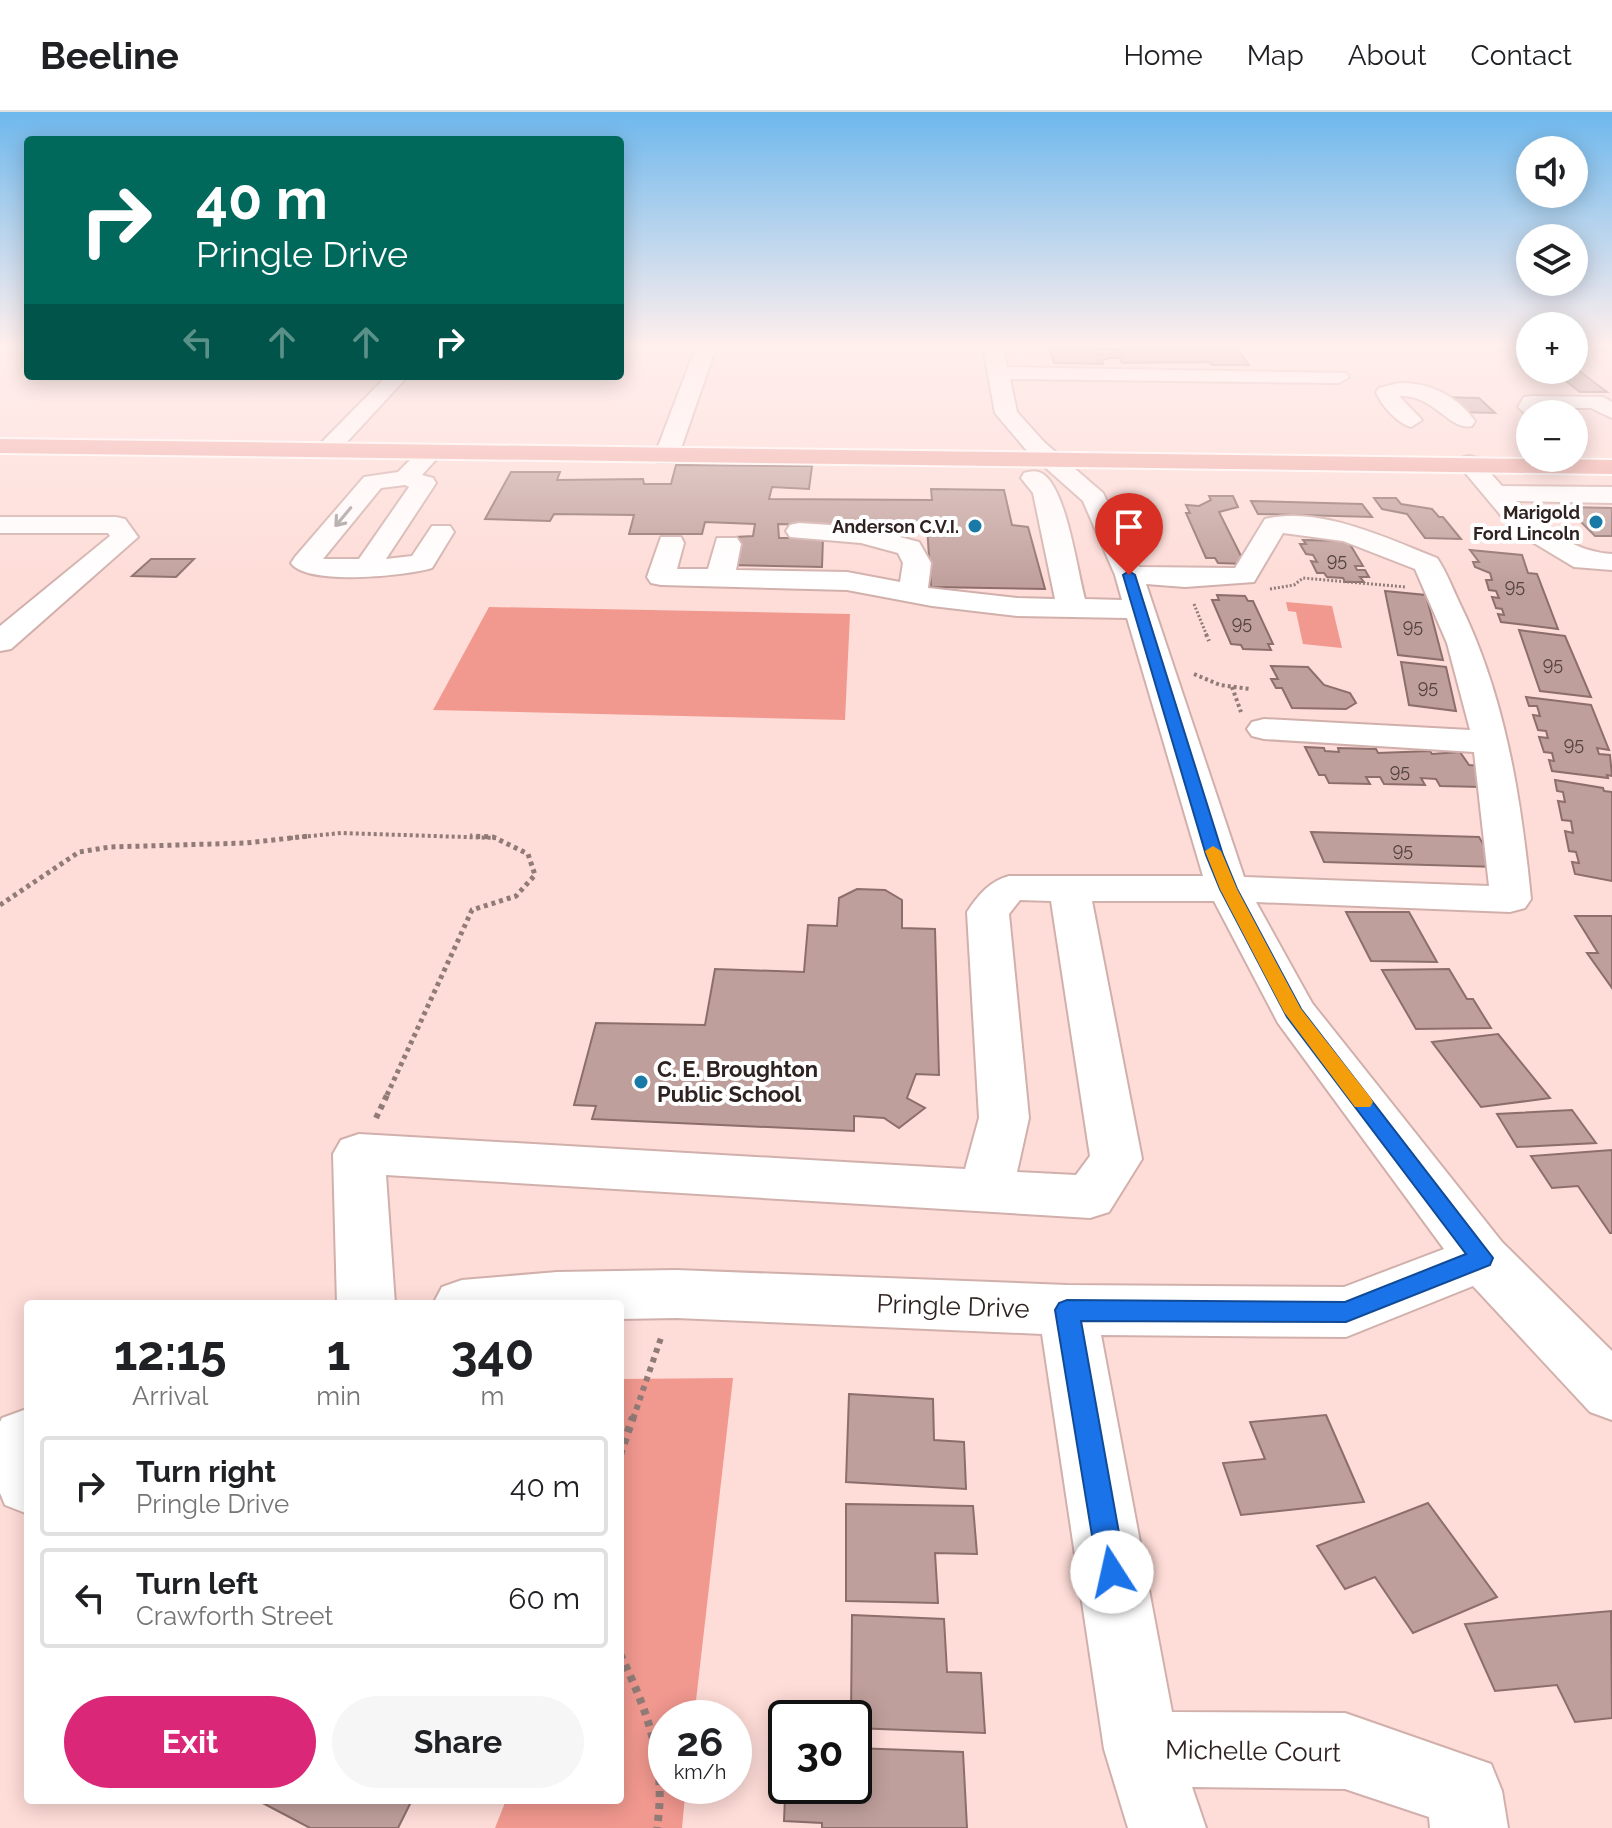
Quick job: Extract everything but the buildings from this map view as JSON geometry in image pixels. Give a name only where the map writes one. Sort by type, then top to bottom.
[{"type":"main road","points":[[0,446],[666,457],[1043,468],[1124,460],[1469,463],[1608,470]]},
{"type":"main road","points":[[1094,498],[1097,475],[1124,460]]},
{"type":"street","points":[[326,451],[349,427]]},
{"type":"street","points":[[666,457],[677,427]]},
{"type":"street","points":[[1018,427],[1036,447],[1043,468],[1045,492],[1072,608]]},
{"type":"street","points":[[405,478],[430,453]]},
{"type":"street","points":[[1469,463],[1523,525],[1584,561],[1612,562]]},
{"type":"street","points":[[1043,468],[1094,498],[1134,592],[1228,889],[1294,1012],[1482,1258],[1612,1392]]},
{"type":"street","points":[[367,567],[424,483],[405,478],[373,482],[305,563],[312,567],[367,567],[406,567],[422,562],[441,532]]},
{"type":"street","points":[[1495,493],[1612,495]]},
{"type":"street","points":[[671,543],[661,577],[847,581],[993,605],[1072,608],[1185,578],[1244,576],[1274,525],[1309,524],[1352,533],[1427,564],[1467,654],[1491,742],[1507,846],[1510,899],[1228,889],[1009,888],[988,912],[1004,1118],[986,1191]]},
{"type":"street","points":[[0,525],[116,525],[125,537],[0,642]]},
{"type":"street","points":[[799,531],[862,535],[909,548],[917,563],[913,593]]},
{"type":"street","points":[[720,578],[727,544]]},
{"type":"street","points":[[1264,729],[1491,742]]},
{"type":"street","points":[[366,1300],[359,1154],[1090,1197],[1116,1159],[1069,886]]},
{"type":"street","name":"Pringle Drive","points":[[510,1300],[676,1294],[1067,1310],[1346,1312],[1482,1258]]},
{"type":"street","name":"Michelle Court","points":[[1067,1310],[1142,1749],[1167,1828]]},
{"type":"street","name":"Michelle Court","points":[[1142,1749],[1345,1751],[1464,1791],[1469,1828]]},
{"type":"path","points":[[1185,578],[1209,641]]},
{"type":"path","points":[[1260,591],[1294,585],[1303,578],[1438,590]]},
{"type":"path","points":[[1155,661],[1220,685],[1250,689]]},
{"type":"path","points":[[0,905],[79,852],[110,847],[246,843],[341,833],[493,837],[528,854],[535,875],[516,896],[472,910],[359,1154]]},
{"type":"path","points":[[624,1444],[676,1294]]},
{"type":"path","points":[[624,1662],[651,1719],[661,1759],[657,1828]]},
{"type":"shaded area","points":[[1286,602],[1332,606],[1342,648],[1303,644],[1296,612],[1288,611]]},
{"type":"shaded area","points":[[489,607],[850,614],[845,720],[433,710]]},
{"type":"shaded area","points":[[733,1378],[696,1700],[648,1700],[648,1804],[684,1804],[682,1828],[495,1828],[504,1804],[624,1804],[624,1379]]},
{"type":"slow traffic","points":[[1213,851],[1228,889],[1294,1012],[1362,1102]]},
{"type":"place","name":"Marigold Ford Lincoln","points":[[1596,522]]},
{"type":"place","name":"Anderson C.V.I.","points":[[975,526]]},
{"type":"place","name":"C. E. Broughton Public School","points":[[641,1082]]},
{"type":"route","points":[[1112,1572],[1067,1310],[1346,1312],[1482,1258],[1294,1012],[1228,889],[1129,575]]}]
